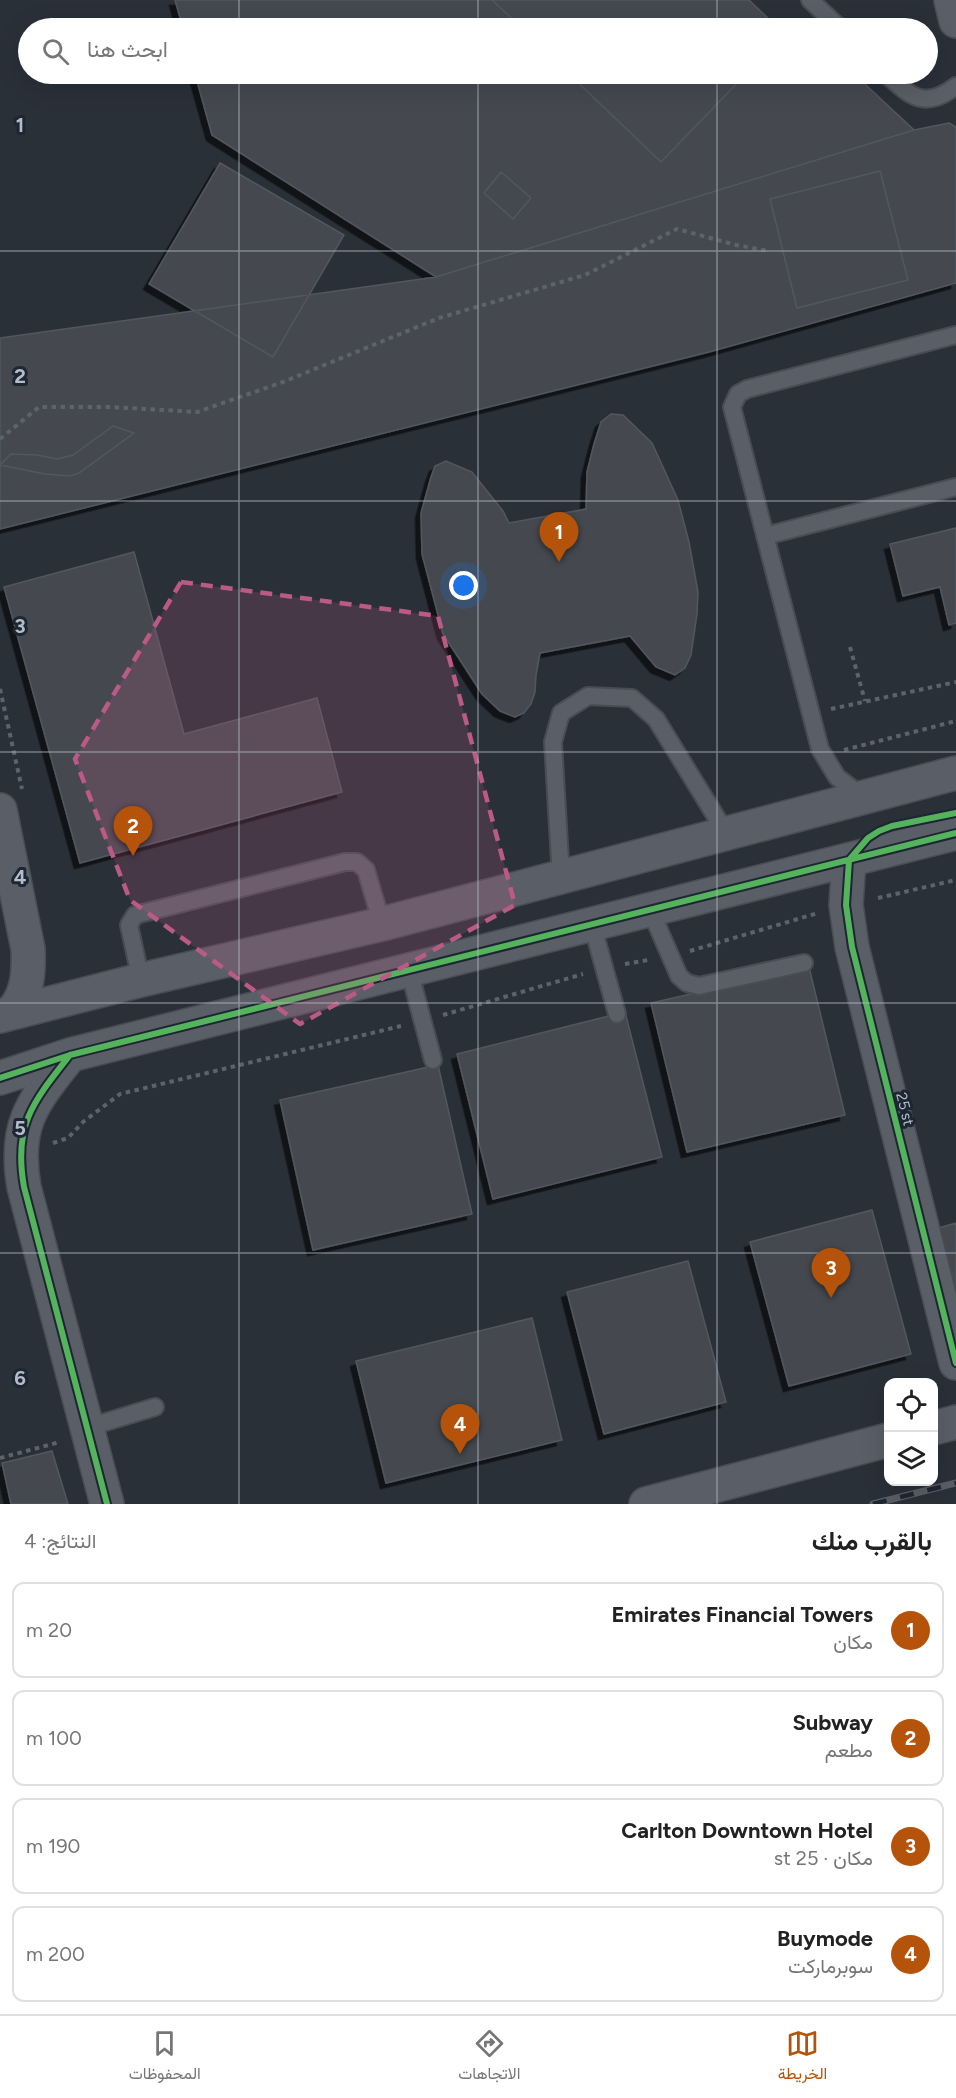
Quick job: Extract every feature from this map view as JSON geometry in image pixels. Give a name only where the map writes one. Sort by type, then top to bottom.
[{"type":"street","points":[[951,0],[956,21]]},
{"type":"street","points":[[6,1014],[382,924],[863,797],[949,779]]},
{"type":"street","points":[[849,860],[868,838],[879,831],[892,826],[956,813]]},
{"type":"street","points":[[2,825],[28,949],[26,985],[21,1002],[6,1014]]},
{"type":"street","points":[[0,1078],[70,1055],[956,833]]},
{"type":"street","name":"25 st","points":[[849,860],[846,905],[852,947],[956,1363]]},
{"type":"street","points":[[70,1055],[33,1103],[20,1144],[20,1166],[106,1504]]},
{"type":"street","points":[[938,1427],[956,1422]]},
{"type":"street","points":[[646,1504],[884,1441]]},
{"type":"lane","points":[[810,0],[829,18]]},
{"type":"lane","points":[[897,84],[914,97],[925,99],[936,98],[956,86]]},
{"type":"lane","points":[[863,797],[837,777],[820,750],[733,415],[733,400],[747,389],[956,335]]},
{"type":"lane","points":[[765,536],[956,487]]},
{"type":"lane","points":[[561,878],[553,742],[561,713],[588,696],[632,698],[656,718],[726,833]]},
{"type":"lane","points":[[141,980],[129,925],[135,915],[345,862],[357,862],[366,870],[382,924]]},
{"type":"lane","points":[[650,909],[670,956],[687,983],[699,986],[804,963]]},
{"type":"lane","points":[[592,924],[617,1014]]},
{"type":"lane","points":[[409,970],[433,1060]]},
{"type":"lane","points":[[86,1428],[155,1407]]},
{"type":"path","points":[[0,439],[39,407],[112,407],[197,412],[284,382],[439,318],[585,275],[677,229],[736,245],[769,251]]},
{"type":"path","points":[[850,647],[866,701]]},
{"type":"path","points":[[830,718],[828,710],[956,682]]},
{"type":"path","points":[[838,752],[956,721]]},
{"type":"path","points":[[20,1144],[41,1148],[68,1138],[83,1122],[120,1094],[423,1021],[604,968],[670,956],[846,905],[956,880]]},
{"type":"path","points":[[0,1458],[62,1442],[65,1452]]},
{"type":"highlighted area","points":[[181,582],[438,616],[515,905],[300,1024],[130,900],[75,759]]},
{"type":"building","points":[[175,0],[492,0],[511,18],[180,18]]},
{"type":"building","points":[[492,0],[749,0],[768,18],[511,18]]},
{"type":"building","points":[[198,84],[579,84],[661,162],[736,84],[865,84],[914,130],[436,277],[212,135]]},
{"type":"building","points":[[579,84],[736,84],[661,162]]},
{"type":"building","points":[[949,123],[956,127],[956,283],[709,352],[0,529],[0,338],[436,277],[914,130]]},
{"type":"building","points":[[220,163],[344,235],[273,357],[149,284]]},
{"type":"building","points":[[880,171],[908,280],[797,308],[770,199]]},
{"type":"building","points":[[501,172],[531,198],[513,219],[484,193]]},
{"type":"building","points":[[611,414],[623,415],[652,443],[678,500],[689,542],[698,592],[691,655],[685,668],[675,675],[656,667],[630,636],[540,653],[535,692],[531,704],[524,713],[515,717],[500,711],[482,694],[443,634],[422,554],[421,513],[431,477],[435,466],[446,461],[472,472],[503,511],[509,523],[586,509],[587,472],[594,444],[601,422]]},
{"type":"building","points":[[113,426],[134,433],[79,473],[70,476],[45,474],[0,465],[11,454],[37,455],[57,459],[73,455]]},
{"type":"building","points":[[956,528],[956,623],[949,625],[940,587],[903,596],[890,544]]},
{"type":"building","points":[[134,552],[184,734],[317,698],[342,792],[80,863],[4,587]]},
{"type":"building","points":[[809,967],[845,1115],[687,1152],[651,1003]]},
{"type":"building","points":[[625,1012],[662,1157],[493,1199],[457,1054]]},
{"type":"building","points":[[438,1065],[472,1214],[313,1250],[280,1100]]},
{"type":"building","points":[[872,1210],[911,1354],[789,1386],[750,1242]]},
{"type":"building","points":[[956,1223],[956,1294],[938,1228]]},
{"type":"building","points":[[688,1261],[726,1402],[604,1434],[567,1292]]},
{"type":"building","points":[[532,1318],[562,1440],[386,1483],[356,1361]]},
{"type":"building","points":[[52,1451],[68,1504],[11,1504],[2,1463]]},
{"type":"railway","points":[[873,1504],[956,1483]]},
{"type":"cycle path","points":[[956,813],[892,826],[868,838],[849,860],[846,905],[852,947],[956,1363]]},
{"type":"cycle path","points":[[0,1078],[70,1055],[956,833]]},
{"type":"cycle path","points":[[70,1055],[36,1101],[29,1115],[21,1147],[21,1165],[24,1187],[107,1504]]},
{"type":"place","name":"Emirates Financial Towers","points":[[559,562]]},
{"type":"place","name":"Subway","points":[[133,856]]},
{"type":"place","name":"Carlton Downtown Hotel","points":[[831,1298]]},
{"type":"place","name":"Buymode","points":[[460,1454]]}]
